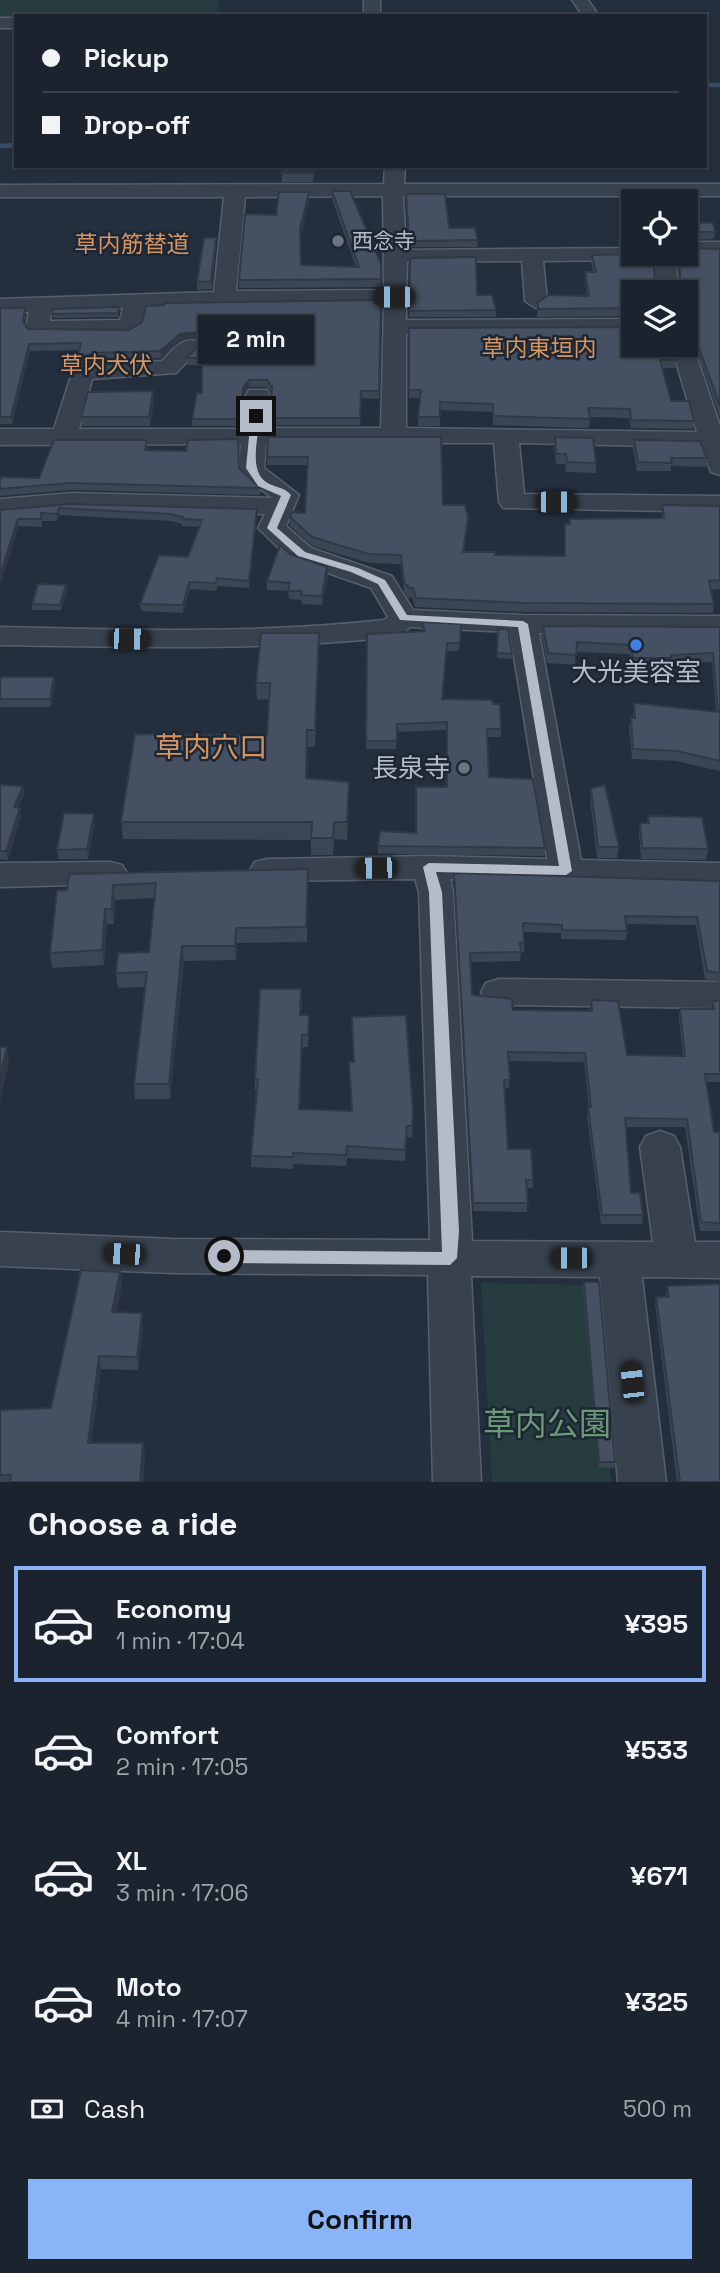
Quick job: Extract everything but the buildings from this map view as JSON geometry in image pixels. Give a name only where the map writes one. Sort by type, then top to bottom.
[{"type":"street","points":[[160,191],[164,168]]},
{"type":"street","points":[[393,435],[396,256],[392,208],[395,168]]},
{"type":"street","points":[[651,168],[655,189]]},
{"type":"street","points":[[0,191],[395,191],[621,195]]},
{"type":"street","points":[[698,193],[720,191]]},
{"type":"street","points":[[224,298],[235,192]]},
{"type":"street","points":[[698,248],[720,248]]},
{"type":"street","points":[[396,256],[621,254]]},
{"type":"street","points":[[532,257],[536,301]]},
{"type":"street","points":[[0,306],[41,306],[37,328],[130,327],[135,302],[224,298],[394,297]]},
{"type":"street","points":[[395,327],[621,326]]},
{"type":"street","points":[[64,437],[81,375],[95,370],[168,368],[190,346]]},
{"type":"street","points":[[687,357],[716,439],[720,467]]},
{"type":"street","points":[[258,395],[251,468],[262,484],[280,489],[286,495],[272,528],[301,554],[354,570],[382,582],[403,618]]},
{"type":"street","points":[[506,435],[512,502],[720,504]]},
{"type":"street","points":[[0,437],[506,435],[716,439]]},
{"type":"street","points":[[0,508],[72,501],[280,506]]},
{"type":"street","points":[[0,636],[206,640],[319,636],[393,628],[403,618],[523,624],[720,625]]},
{"type":"street","points":[[523,624],[566,871]]},
{"type":"street","points":[[429,867],[436,892],[452,1231],[450,1258],[457,1482]]},
{"type":"street","points":[[239,871],[429,867],[720,875]]},
{"type":"street","points":[[0,875],[143,873]]},
{"type":"street","points":[[499,992],[720,995]]},
{"type":"street","points":[[660,1147],[676,1258]]},
{"type":"street","points":[[0,1249],[173,1255],[720,1260]]},
{"type":"street","points":[[619,1258],[642,1482]]},
{"type":"green space","points":[[0,0],[219,0],[216,14],[14,14],[14,21],[0,21]]},
{"type":"green space","name":"草内公園","points":[[481,1283],[589,1285],[611,1482],[492,1482]]},
{"type":"waterway","points":[[707,85],[720,85]]},
{"type":"waterway","points":[[0,146],[14,145]]},
{"type":"place","name":"西念寺","points":[[338,241]]},
{"type":"place","name":"大光美容室","points":[[636,645]]},
{"type":"place","name":"長泉寺","points":[[464,768]]},
{"type":"district","name":"草内筋替道","points":[[132,244]]},
{"type":"district","name":"草内東垣内","points":[[539,348]]},
{"type":"district","name":"草内犬伏","points":[[106,365]]},
{"type":"district","name":"草内穴口","points":[[211,747]]},
{"type":"route","points":[[224,1256],[450,1258],[452,1231],[438,990],[436,892],[429,867],[566,871],[523,624],[403,618],[382,582],[354,570],[301,554],[272,528],[286,495],[280,489],[262,484],[251,468],[256,416]]}]
